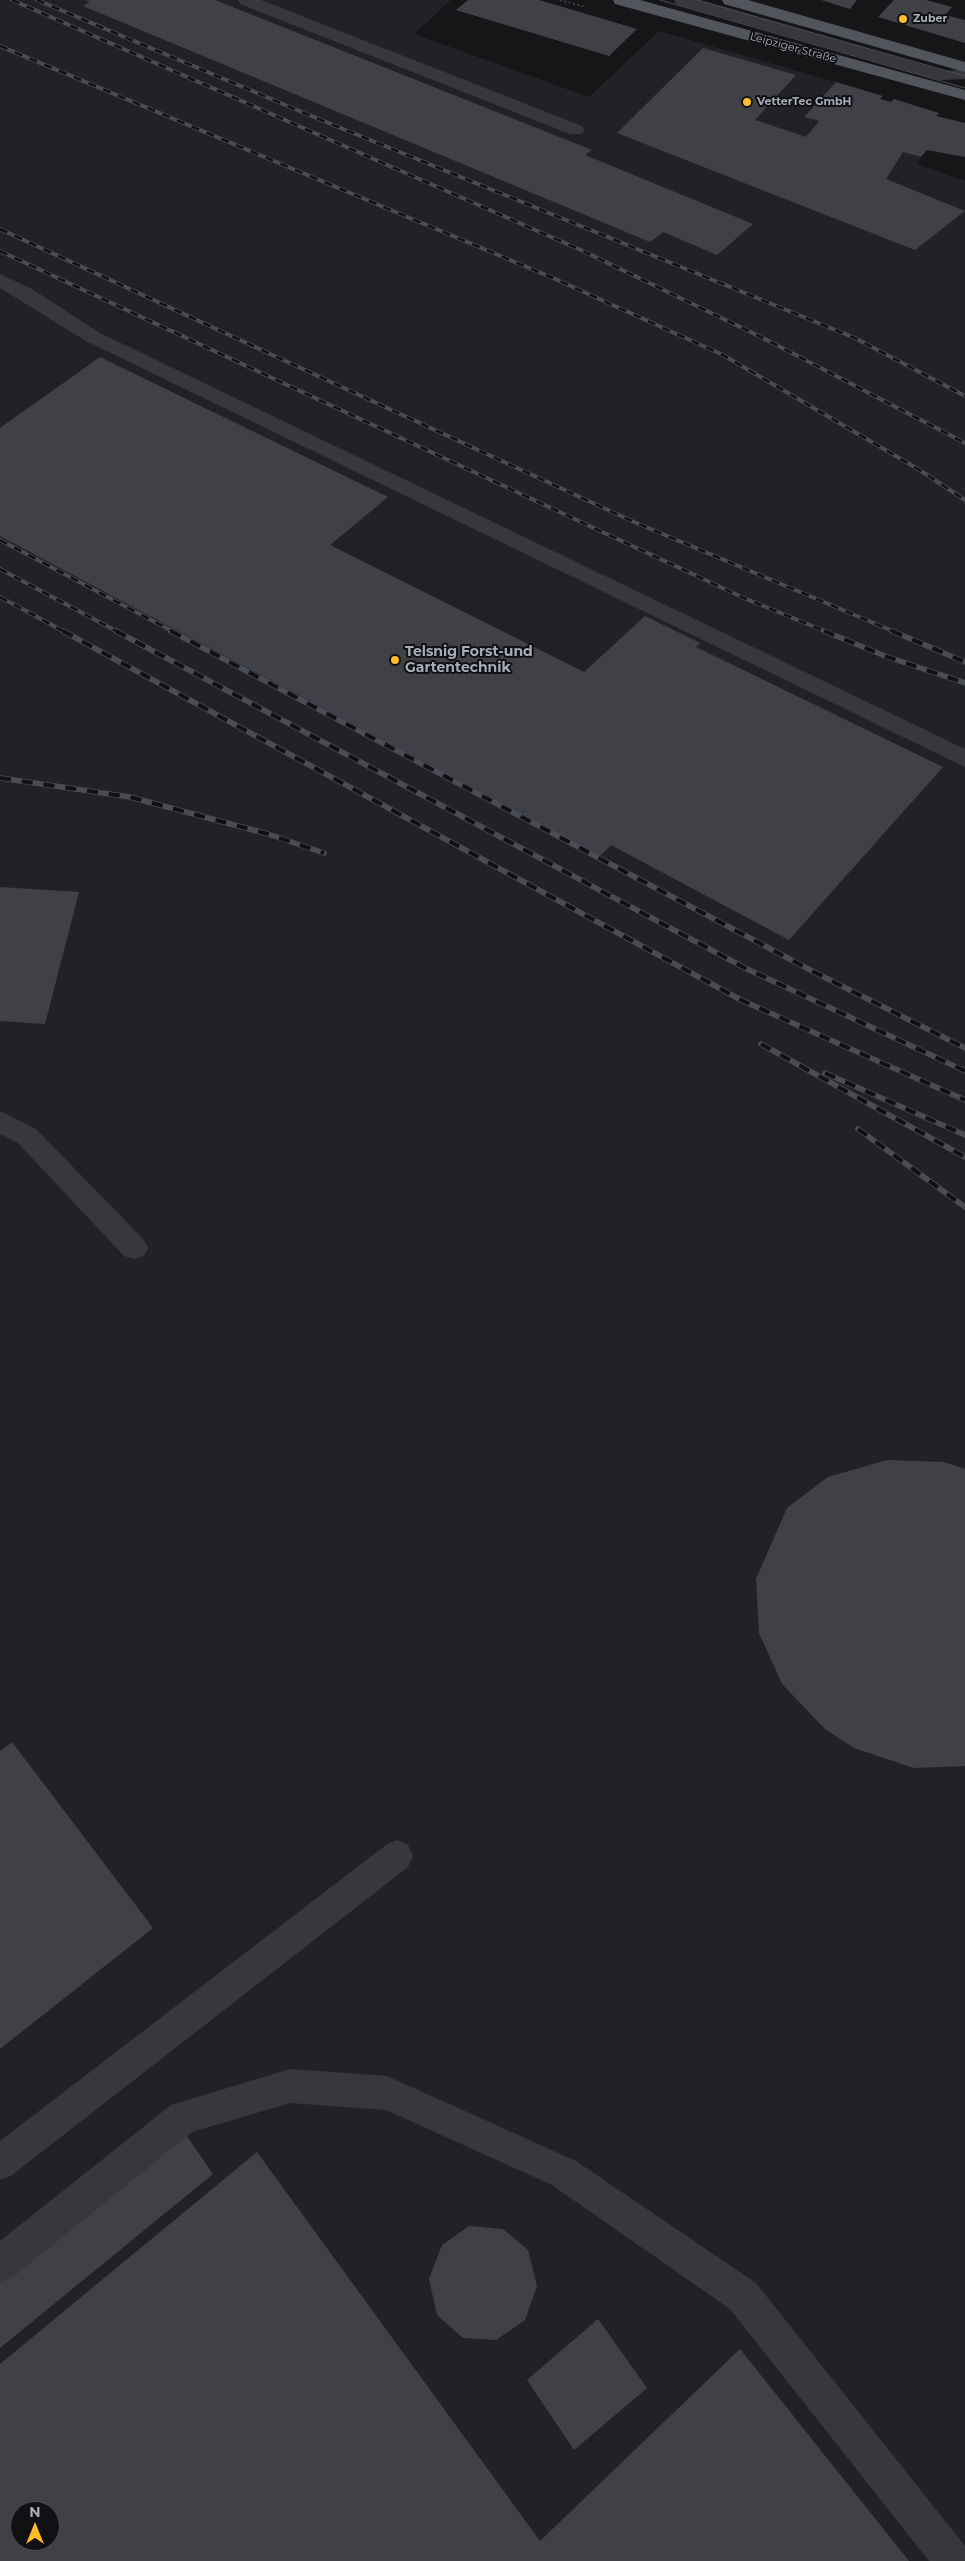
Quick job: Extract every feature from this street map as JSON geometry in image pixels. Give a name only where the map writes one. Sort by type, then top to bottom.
[{"type":"main road","name":"Leipziger Straße","points":[[621,0],[965,95]]},
{"type":"main road","points":[[730,0],[965,67]]},
{"type":"street","points":[[246,0],[576,130]]},
{"type":"street","points":[[682,0],[946,76],[965,74]]},
{"type":"street","points":[[946,76],[965,95]]},
{"type":"street","points":[[0,280],[25,292],[94,336],[965,759]]},
{"type":"street","points":[[0,1121],[27,1136],[134,1248]]},
{"type":"street","points":[[0,2163],[397,1856]]},
{"type":"street","points":[[0,2264],[183,2117],[290,2086],[387,2093],[564,2173],[743,2296],[954,2561]]},
{"type":"shaded area","points":[[0,0],[451,0],[414,34],[589,97],[659,31],[836,82],[804,117],[819,121],[816,125],[921,157],[917,164],[965,181],[965,2561],[0,2561]]},
{"type":"building","points":[[85,0],[215,0],[592,150],[585,155],[753,224],[717,255],[663,232],[650,242],[83,6],[90,2]]},
{"type":"building","points":[[468,0],[539,0],[637,29],[609,56],[456,10]]},
{"type":"building","points":[[821,0],[857,0],[850,9]]},
{"type":"building","points":[[894,0],[926,0],[952,7],[945,15],[965,20],[965,43],[878,17]]},
{"type":"building","points":[[703,48],[796,75],[755,120],[806,137],[819,121],[804,117],[836,82],[883,96],[880,99],[891,102],[894,99],[939,113],[936,116],[965,123],[965,157],[927,150],[921,157],[903,152],[886,179],[965,211],[915,250],[617,133]]},
{"type":"building","name":"Telsnig Forst-und Gartentechnik","points":[[100,357],[388,497],[330,545],[584,672],[645,616],[700,643],[696,647],[943,767],[789,940],[611,845],[600,856],[0,536],[0,428]]},
{"type":"building","points":[[0,887],[79,892],[45,1024],[0,1021]]},
{"type":"building","points":[[887,1460],[944,1462],[965,1469],[965,1766],[914,1768],[854,1748],[825,1729],[782,1684],[759,1633],[756,1579],[787,1508],[828,1477]]},
{"type":"building","points":[[12,1742],[153,1928],[0,2049],[0,1751]]},
{"type":"building","points":[[184,2132],[213,2174],[0,2348],[0,2276]]},
{"type":"building","points":[[257,2152],[540,2541],[740,2349],[909,2561],[0,2561],[0,2364]]},
{"type":"building","points":[[469,2226],[503,2229],[528,2250],[537,2286],[525,2320],[496,2340],[463,2338],[437,2315],[429,2279],[442,2245]]},
{"type":"building","points":[[598,2319],[647,2388],[574,2450],[527,2380]]},
{"type":"tram line","points":[[660,0],[965,88]]},
{"type":"tram line","points":[[697,0],[965,76]]},
{"type":"railway","points":[[12,0],[583,251],[763,338],[965,443]]},
{"type":"railway","points":[[37,0],[309,115],[855,338],[965,396]]},
{"type":"railway","points":[[0,46],[553,278],[723,355],[918,469],[965,500]]},
{"type":"railway","points":[[0,229],[634,522],[895,632]]},
{"type":"railway","points":[[0,251],[744,598],[827,632]]},
{"type":"railway","points":[[0,540],[174,632]]},
{"type":"railway","points":[[0,569],[118,632]]},
{"type":"railway","points":[[0,597],[65,632]]},
{"type":"railway","points":[[63,631],[741,1000],[965,1100]]},
{"type":"railway","points":[[116,631],[745,968],[965,1071]]},
{"type":"railway","points":[[171,631],[814,972],[965,1048]]},
{"type":"railway","points":[[824,631],[885,656],[965,683]]},
{"type":"railway","points":[[892,631],[965,662]]},
{"type":"railway","points":[[0,778],[130,797],[268,834],[324,853]]},
{"type":"railway","points":[[761,1044],[965,1157]]},
{"type":"railway","points":[[825,1073],[965,1135]]},
{"type":"railway","points":[[858,1129],[965,1207]]},
{"type":"place","name":"Zuber","points":[[903,19]]},
{"type":"place","name":"VetterTec GmbH","points":[[747,102]]},
{"type":"place","name":"Telsnig Forst-und Gartentechnik","points":[[395,660]]}]
